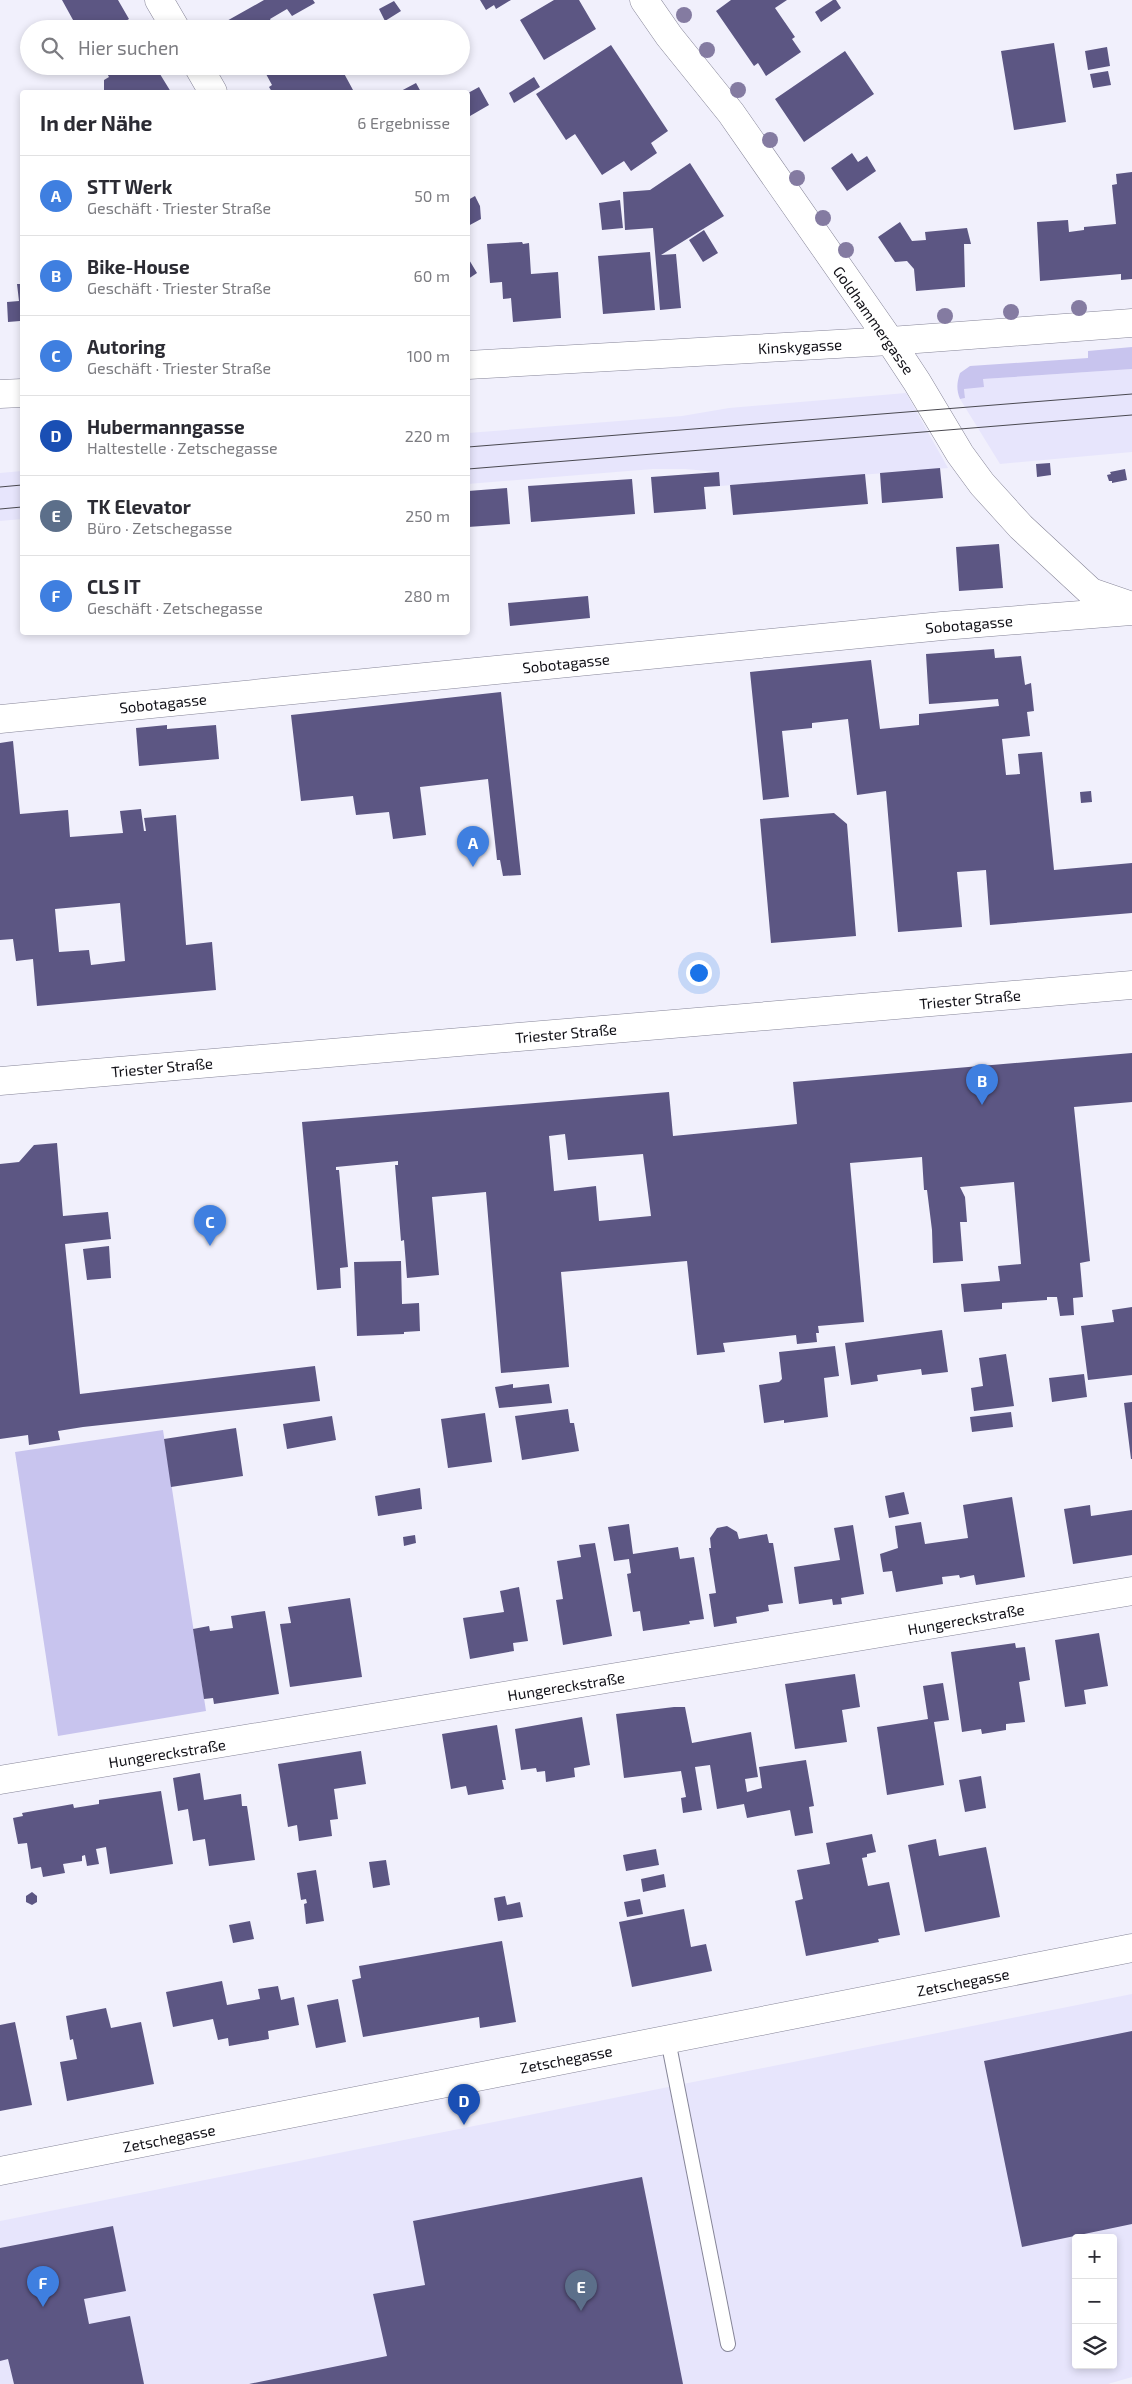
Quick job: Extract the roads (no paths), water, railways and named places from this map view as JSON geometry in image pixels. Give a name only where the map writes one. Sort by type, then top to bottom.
[{"type":"street","points":[[159,0],[171,20]]},
{"type":"street","name":"Goldhammergasse","points":[[644,0],[669,36],[730,113],[890,341],[960,454],[1001,507],[1091,592],[1132,606]]},
{"type":"street","points":[[203,75],[212,90]]},
{"type":"street","name":"Kinskygasse","points":[[470,365],[890,341],[1132,323]]},
{"type":"street","points":[[0,394],[20,393]]},
{"type":"street","name":"Sobotagasse","points":[[0,719],[942,626],[1132,611]]},
{"type":"street","name":"Triester Straße","points":[[0,1081],[1132,985]]},
{"type":"street","name":"Hungereckstraße","points":[[0,1780],[1132,1591]]},
{"type":"street","name":"Zetschegasse","points":[[0,2172],[1132,1948]]},
{"type":"lane","points":[[668,2040],[728,2344]]},
{"type":"tram line","points":[[470,447],[1132,394]]},
{"type":"tram line","points":[[470,469],[1132,415]]},
{"type":"tram line","points":[[0,487],[20,485]]},
{"type":"tram line","points":[[0,509],[20,507]]},
{"type":"place","name":"STT Werk","points":[[473,867]]},
{"type":"place","name":"Bike-House","points":[[982,1105]]},
{"type":"place","name":"Autoring","points":[[210,1246]]},
{"type":"place","name":"Hubermanngasse","points":[[464,2125]]},
{"type":"place","name":"CLS IT","points":[[43,2307]]},
{"type":"place","name":"TK Elevator","points":[[581,2311]]}]
